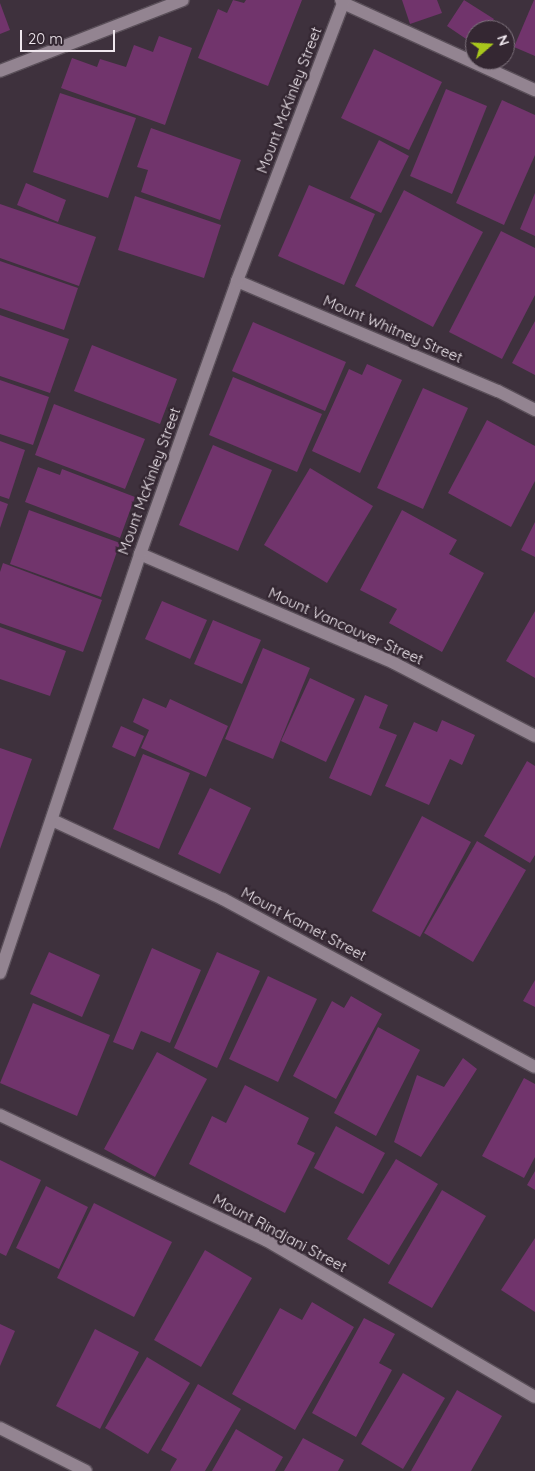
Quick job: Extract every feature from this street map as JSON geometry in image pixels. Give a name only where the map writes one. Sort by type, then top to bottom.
[{"type":"street","points":[[0,72],[182,0]]},
{"type":"street","points":[[342,2],[535,90]]},
{"type":"street","name":"Mount McKinley Street","points":[[0,974],[140,554],[237,281],[342,2]]},
{"type":"street","name":"Mount Whitney Street","points":[[237,281],[498,391],[535,410]]},
{"type":"street","name":"Mount Vancouver Street","points":[[140,554],[394,663],[535,736]]},
{"type":"street","name":"Mount Kamet Street","points":[[52,820],[224,899],[535,1067]]},
{"type":"street","name":"Mount Rindjani Street","points":[[0,1115],[266,1240],[535,1397]]},
{"type":"street","points":[[0,1428],[86,1471]]},
{"type":"building","points":[[233,0],[244,3],[246,0],[302,0],[268,86],[198,58],[218,9],[227,13]]},
{"type":"building","points":[[402,0],[437,0],[442,13],[410,24]]},
{"type":"building","points":[[464,0],[494,19],[465,20],[465,38],[447,26]]},
{"type":"building","points":[[535,0],[535,56],[515,47]]},
{"type":"building","points":[[0,3],[10,30],[0,34]]},
{"type":"building","points":[[159,36],[192,48],[165,125],[61,88],[72,58],[97,67],[100,59],[126,67],[134,45],[153,52]]},
{"type":"building","points":[[374,49],[442,82],[409,150],[341,118]]},
{"type":"building","points":[[446,89],[487,106],[452,194],[410,176]]},
{"type":"building","points":[[60,93],[136,118],[108,198],[33,172]]},
{"type":"building","points":[[502,100],[535,115],[535,155],[504,225],[456,203]]},
{"type":"building","points":[[151,128],[241,160],[220,220],[141,192],[148,170],[137,167]]},
{"type":"building","points":[[379,140],[409,156],[381,213],[350,198]]},
{"type":"building","points":[[26,183],[66,200],[58,222],[17,205]]},
{"type":"building","points":[[309,185],[375,214],[344,285],[278,256]]},
{"type":"building","points":[[404,190],[483,232],[433,327],[355,286]]},
{"type":"building","points":[[535,193],[535,236],[520,229]]},
{"type":"building","points":[[135,196],[221,225],[204,278],[118,250]]},
{"type":"building","points":[[0,204],[96,237],[79,286],[0,258]]},
{"type":"building","points":[[501,231],[535,248],[535,295],[502,359],[449,332]]},
{"type":"building","points":[[0,261],[78,288],[64,330],[0,308]]},
{"type":"building","points":[[0,315],[69,339],[50,393],[0,376]]},
{"type":"building","points":[[535,321],[535,375],[512,363]]},
{"type":"building","points":[[253,322],[346,362],[325,411],[232,371]]},
{"type":"building","points":[[92,345],[177,379],[160,424],[74,391]]},
{"type":"building","points":[[367,364],[402,380],[360,473],[312,451],[349,369],[362,375]]},
{"type":"building","points":[[233,377],[322,414],[297,472],[209,435]]},
{"type":"building","points":[[0,380],[49,397],[33,445],[0,434]]},
{"type":"building","points":[[423,388],[468,408],[423,509],[377,488]]},
{"type":"building","points":[[54,404],[145,439],[125,489],[35,455]]},
{"type":"building","points":[[487,420],[535,446],[535,481],[511,527],[448,493]]},
{"type":"building","points":[[0,441],[25,450],[9,499],[0,496]]},
{"type":"building","points":[[213,445],[272,470],[238,551],[179,525]]},
{"type":"building","points":[[38,467],[60,475],[62,469],[135,497],[120,538],[25,502]]},
{"type":"building","points":[[310,468],[373,506],[327,583],[264,545]]},
{"type":"building","points":[[0,501],[8,504],[0,528]]},
{"type":"building","points":[[29,510],[120,543],[101,597],[10,564]]},
{"type":"building","points":[[402,510],[457,540],[449,554],[484,573],[442,652],[389,623],[397,609],[360,590]]},
{"type":"building","points":[[535,522],[535,557],[521,550]]},
{"type":"building","points":[[3,563],[102,600],[83,652],[0,623],[0,572]]},
{"type":"building","points":[[162,601],[207,620],[190,659],[145,639]]},
{"type":"building","points":[[535,611],[535,678],[506,661]]},
{"type":"building","points":[[213,620],[261,640],[242,684],[194,664]]},
{"type":"building","points":[[0,627],[66,651],[50,696],[0,679]]},
{"type":"building","points":[[263,648],[310,668],[273,759],[225,739]]},
{"type":"building","points":[[310,678],[355,699],[326,762],[281,741]]},
{"type":"building","points":[[365,695],[388,705],[379,728],[397,735],[371,796],[329,778]]},
{"type":"building","points":[[143,698],[166,708],[170,699],[228,726],[206,777],[141,748],[149,730],[133,722]]},
{"type":"building","points":[[442,720],[475,735],[462,765],[450,759],[429,805],[385,786],[414,722],[437,732]]},
{"type":"building","points":[[121,726],[144,736],[135,757],[112,747]]},
{"type":"building","points":[[0,748],[32,759],[0,849]]},
{"type":"building","points":[[143,754],[190,773],[159,849],[113,829]]},
{"type":"building","points":[[527,761],[535,766],[535,855],[530,863],[484,836]]},
{"type":"building","points":[[210,788],[251,808],[220,874],[178,854]]},
{"type":"building","points":[[422,816],[471,842],[420,937],[372,911]]},
{"type":"building","points":[[477,841],[526,870],[473,962],[424,933]]},
{"type":"building","points":[[152,948],[201,970],[170,1043],[141,1031],[133,1050],[113,1042]]},
{"type":"building","points":[[49,952],[100,975],[82,1017],[30,994]]},
{"type":"building","points":[[217,952],[260,971],[217,1068],[174,1048]]},
{"type":"building","points":[[268,976],[317,999],[278,1082],[229,1059]]},
{"type":"building","points":[[535,980],[535,1007],[523,1001]]},
{"type":"building","points":[[351,996],[382,1014],[336,1099],[293,1076],[332,1001],[344,1008]]},
{"type":"building","points":[[33,1003],[110,1035],[77,1116],[0,1083]]},
{"type":"building","points":[[378,1027],[420,1050],[376,1136],[334,1113]]},
{"type":"building","points":[[157,1052],[207,1079],[155,1177],[104,1149]]},
{"type":"building","points":[[463,1058],[477,1069],[421,1157],[394,1142],[417,1075],[444,1087]]},
{"type":"building","points":[[524,1078],[535,1084],[535,1157],[524,1178],[482,1156]]},
{"type":"building","points":[[245,1085],[309,1118],[297,1144],[315,1153],[285,1213],[189,1164],[212,1116],[226,1123]]},
{"type":"building","points":[[336,1126],[385,1153],[363,1194],[314,1168]]},
{"type":"building","points":[[396,1159],[438,1184],[389,1265],[347,1239]]},
{"type":"building","points":[[0,1160],[41,1180],[6,1256],[0,1253]]},
{"type":"building","points":[[535,1171],[535,1190],[527,1185]]},
{"type":"building","points":[[46,1186],[88,1207],[59,1269],[16,1248]]},
{"type":"building","points":[[442,1190],[486,1216],[432,1308],[388,1283]]},
{"type":"building","points":[[94,1203],[172,1242],[134,1317],[57,1278]]},
{"type":"building","points":[[535,1238],[535,1312],[501,1290]]},
{"type":"building","points":[[205,1250],[252,1278],[201,1367],[154,1340]]},
{"type":"building","points":[[312,1302],[354,1327],[295,1430],[232,1394],[280,1308],[302,1320]]},
{"type":"building","points":[[364,1318],[395,1334],[379,1363],[392,1370],[356,1437],[312,1413]]},
{"type":"building","points":[[0,1324],[15,1331],[0,1366]]},
{"type":"building","points":[[95,1329],[139,1352],[100,1429],[56,1406]]},
{"type":"building","points":[[147,1357],[190,1383],[148,1454],[105,1428]]},
{"type":"building","points":[[403,1373],[445,1398],[403,1469],[361,1444]]},
{"type":"building","points":[[198,1384],[241,1409],[205,1471],[170,1471],[177,1459],[161,1450]]},
{"type":"building","points":[[457,1390],[502,1416],[471,1471],[411,1471]]},
{"type":"building","points":[[236,1429],[283,1457],[275,1471],[212,1471]]},
{"type":"building","points":[[303,1438],[344,1460],[338,1471],[284,1471]]}]
